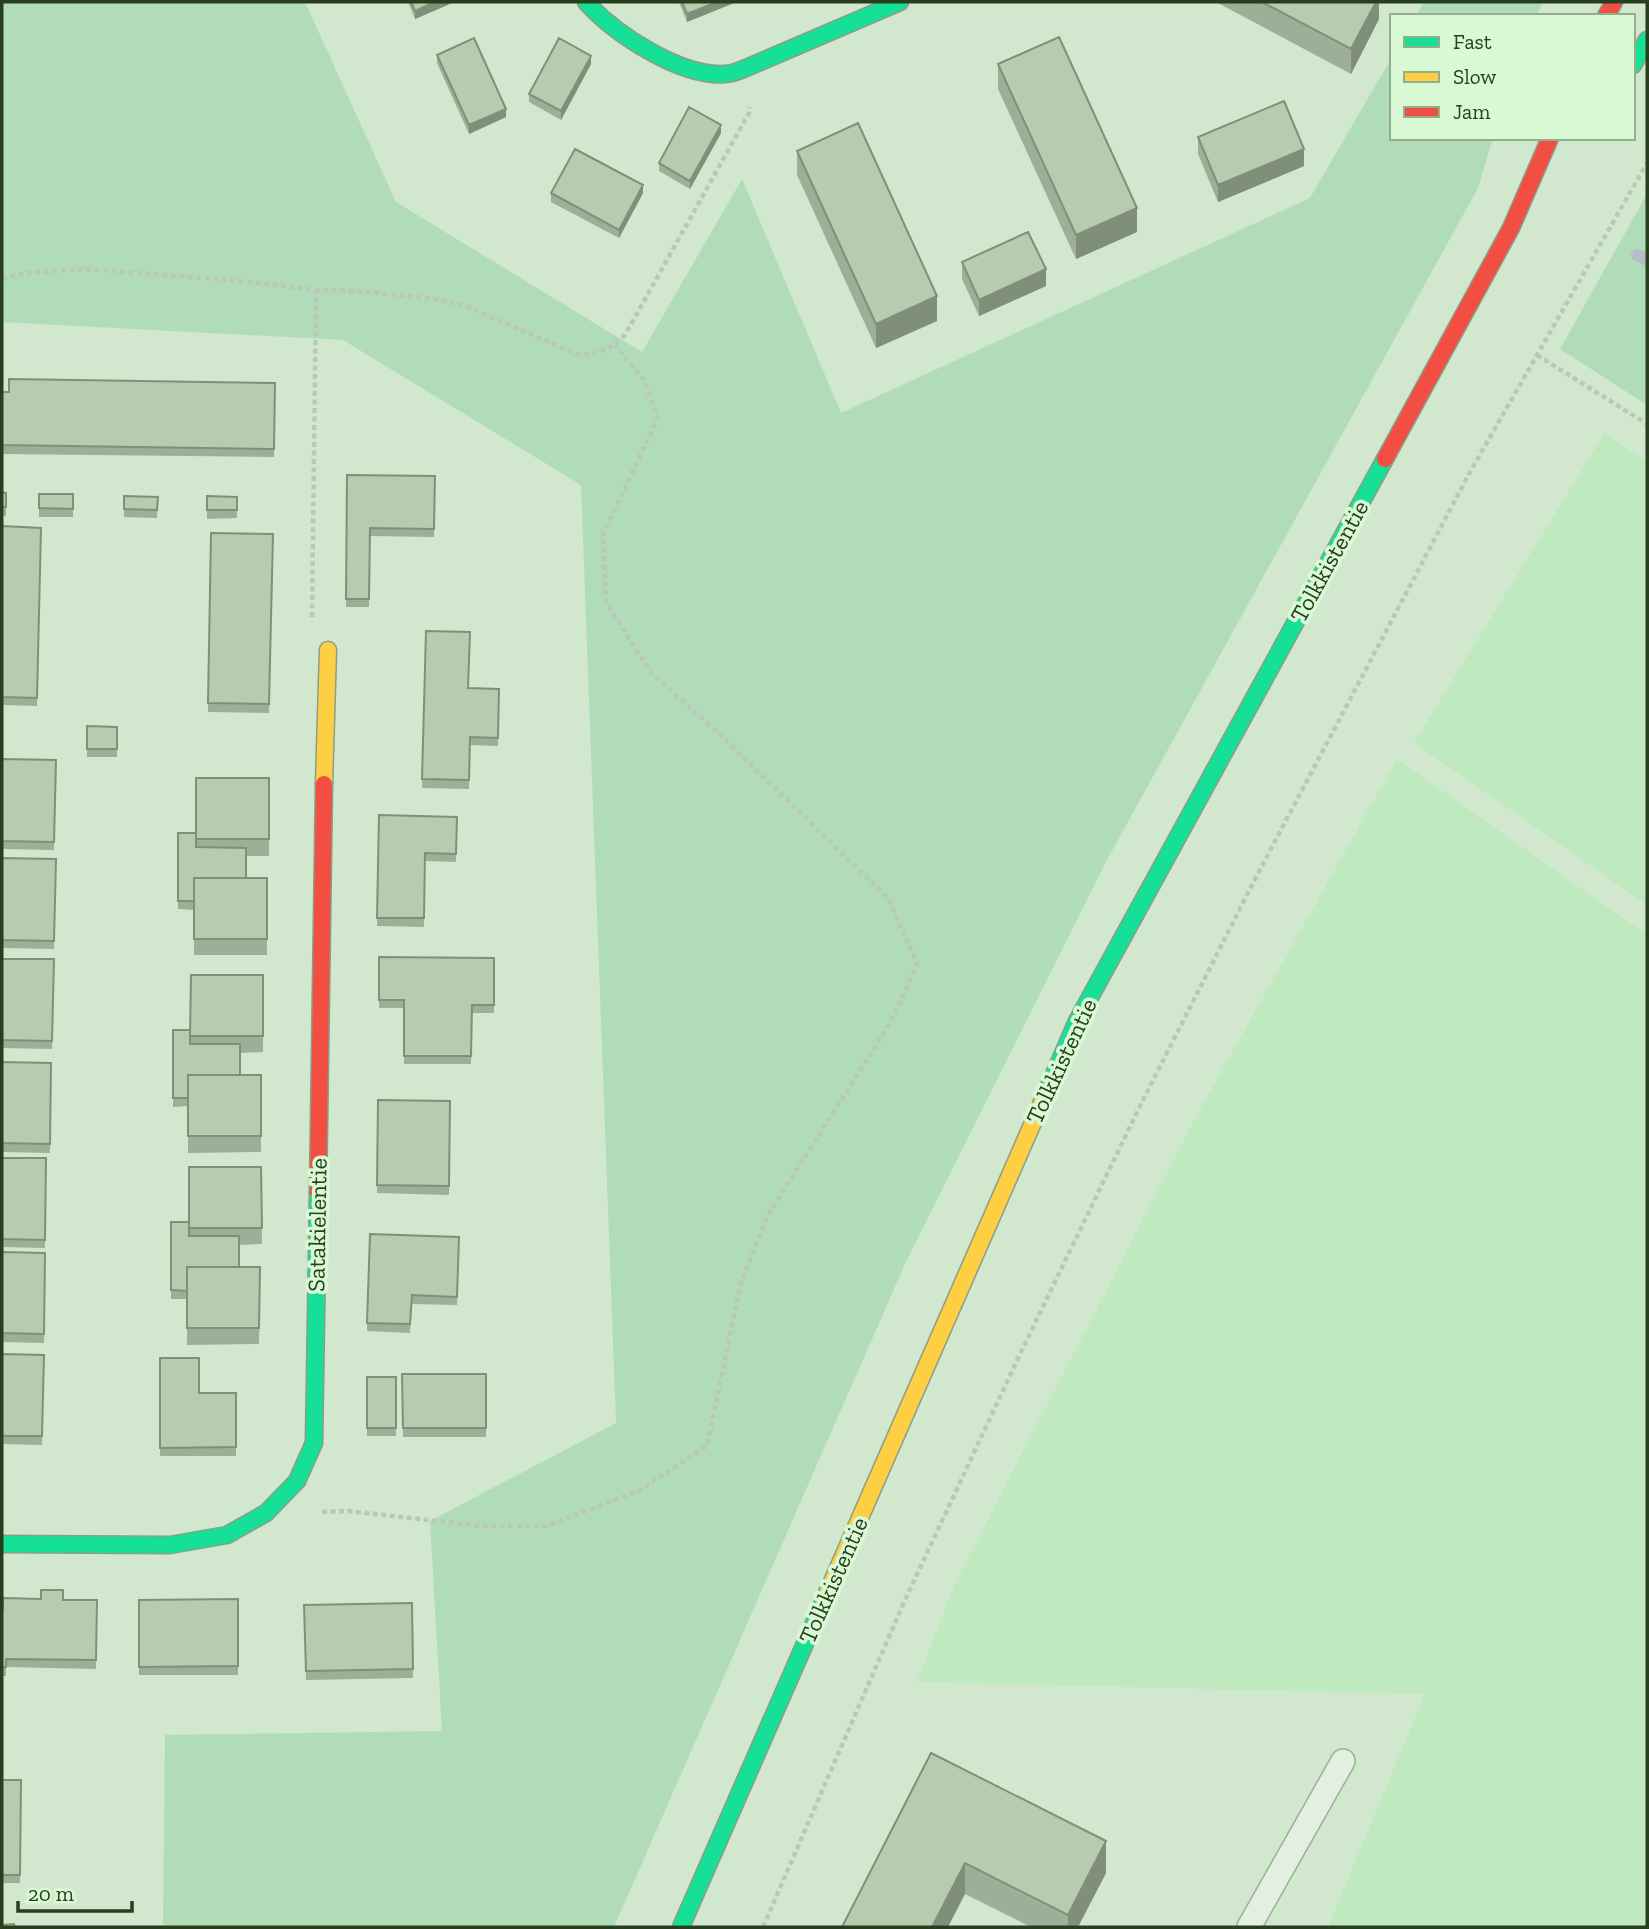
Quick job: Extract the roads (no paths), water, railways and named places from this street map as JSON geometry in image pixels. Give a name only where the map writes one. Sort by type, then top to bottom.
[{"type":"street","points":[[586,2],[606,22],[662,58],[693,70],[725,74],[900,2]]},
{"type":"street","points":[[1635,61],[1647,40]]},
{"type":"street","name":"Tolkkistentie","points":[[681,1927],[1077,1021],[1511,228],[1549,140]]},
{"type":"street","name":"Tolkkistentie","points":[[1511,228],[1548,178]]},
{"type":"street","name":"Satakielentie","points":[[2,1544],[170,1545],[227,1535],[266,1513],[298,1481],[314,1443],[328,650]]},
{"type":"lane","points":[[1249,1927],[1343,1761]]},
{"type":"waterway","points":[[1637,255],[1647,260]]}]
